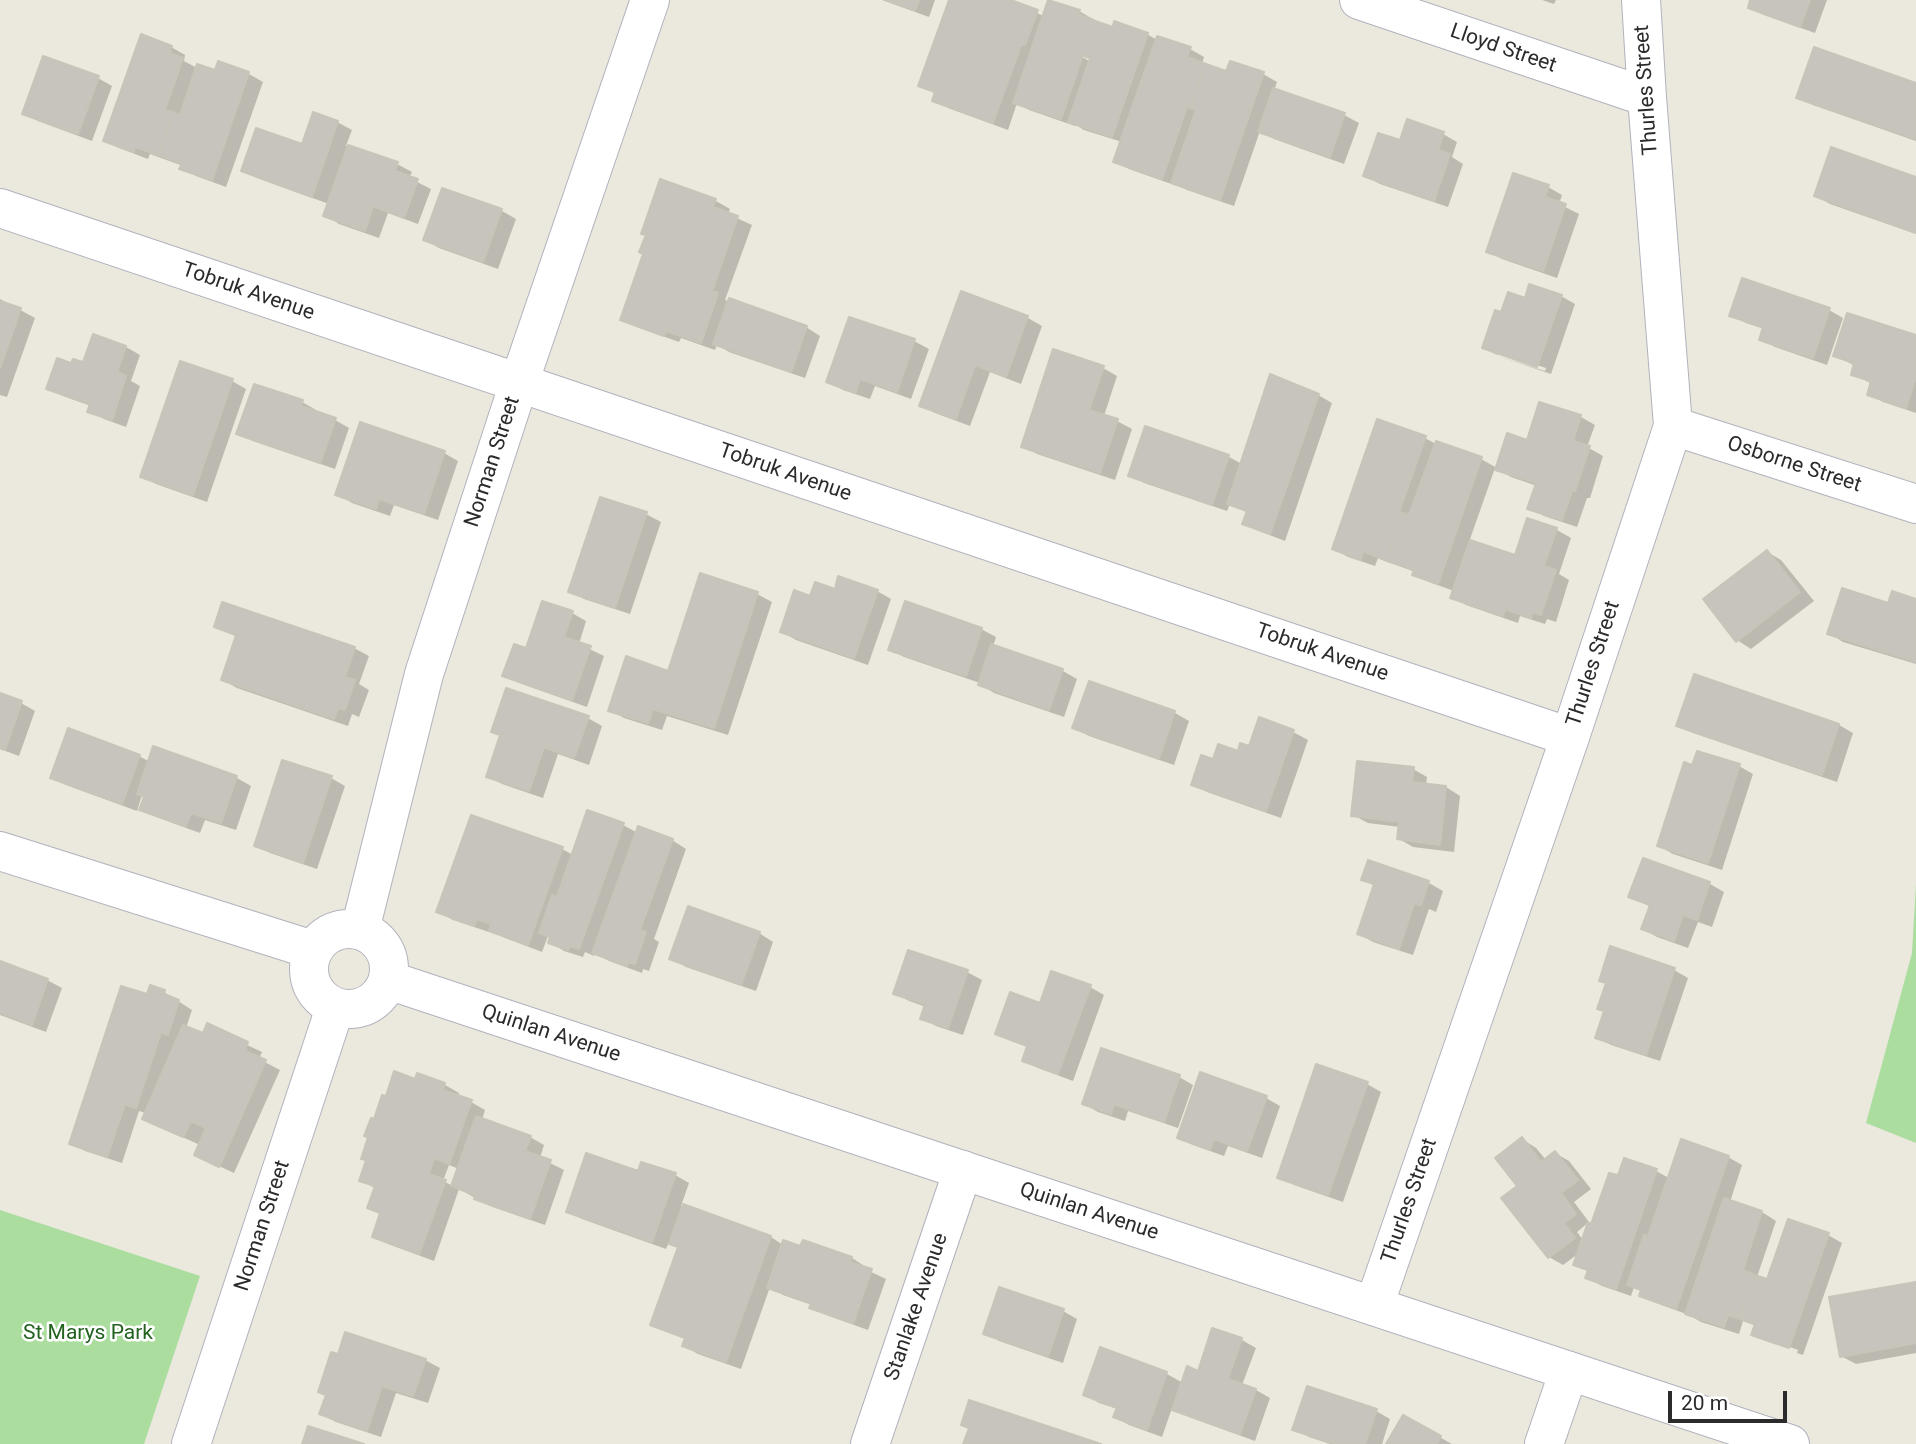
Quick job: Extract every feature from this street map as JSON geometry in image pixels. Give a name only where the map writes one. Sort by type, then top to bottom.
[{"type":"street","name":"Norman Street","points":[[360,930],[424,674],[519,383],[650,0]]},
{"type":"street","name":"Lloyd Street","points":[[1359,0],[1647,97]]},
{"type":"street","name":"Thurles Street","points":[[1374,1306],[1570,737],[1673,426],[1641,0]]},
{"type":"street","name":"Tobruk Avenue","points":[[0,208],[1570,737]]},
{"type":"street","name":"Osborne Street","points":[[1673,426],[1916,504]]},
{"type":"street","points":[[0,851],[313,950]]},
{"type":"street","points":[[360,930],[372,936],[387,956],[390,967],[383,992],[373,1002],[348,1010],[335,1008],[323,1001],[308,977],[308,963],[313,950],[321,939],[333,932],[360,930]]},
{"type":"street","name":"Quinlan Avenue","points":[[388,980],[1790,1444]]},
{"type":"street","name":"Norman Street","points":[[191,1444],[335,1008]]},
{"type":"street","name":"Stanlake Avenue","points":[[870,1444],[963,1170]]},
{"type":"street","points":[[1544,1444],[1569,1371]]},
{"type":"green space","points":[[1916,884],[1916,1143],[1866,1123],[1912,953]]},
{"type":"green space","name":"St Marys Park","points":[[0,1210],[200,1276],[144,1444],[0,1444]]},
{"type":"building","points":[[886,0],[919,0],[915,10]]},
{"type":"building","points":[[949,0],[1011,0],[1038,10],[1025,45],[1021,45],[993,123],[932,101],[935,92],[918,86]]},
{"type":"building","points":[[1048,0],[1080,10],[1078,14],[1098,22],[1086,57],[1083,55],[1061,119],[1013,103]]},
{"type":"building","points":[[1750,0],[1810,0],[1800,27],[1748,8]]},
{"type":"building","points":[[1114,21],[1148,33],[1112,137],[1068,122],[1090,58],[1086,57],[1098,22],[1113,27]]},
{"type":"building","points":[[141,34],[172,46],[170,53],[183,58],[165,110],[173,112],[158,155],[135,147],[134,152],[103,141]]},
{"type":"building","points":[[1157,36],[1191,47],[1187,57],[1206,64],[1191,108],[1187,107],[1162,179],[1113,162]]},
{"type":"building","points":[[1814,47],[1916,83],[1916,139],[1796,98]]},
{"type":"building","points":[[43,56],[99,76],[78,134],[22,114]]},
{"type":"building","points":[[218,61],[249,72],[212,180],[179,169],[182,164],[158,155],[173,112],[180,115],[197,64],[215,70]]},
{"type":"building","points":[[1230,61],[1264,72],[1220,200],[1171,183],[1196,110],[1191,108],[1206,64],[1226,71]]},
{"type":"building","points":[[1273,88],[1345,113],[1330,157],[1258,132]]},
{"type":"building","points":[[313,112],[338,121],[312,197],[241,171],[256,128],[302,144]]},
{"type":"building","points":[[1407,119],[1444,132],[1438,150],[1450,154],[1434,201],[1363,176],[1378,133],[1400,140]]},
{"type":"building","points":[[348,145],[398,162],[395,171],[418,179],[404,218],[373,206],[365,231],[323,216]]},
{"type":"building","points":[[1831,147],[1916,177],[1916,233],[1814,196]]},
{"type":"building","points":[[1513,173],[1549,185],[1545,197],[1566,204],[1543,271],[1486,252]]},
{"type":"building","points":[[660,179],[716,199],[713,207],[738,216],[712,291],[718,293],[701,343],[666,331],[664,336],[620,320],[643,254],[639,252],[646,235],[641,234]]},
{"type":"building","points":[[442,188],[502,209],[483,262],[423,240]]},
{"type":"building","points":[[1742,278],[1830,308],[1813,358],[1759,340],[1763,327],[1729,316]]},
{"type":"building","points":[[1529,284],[1562,295],[1537,367],[1482,348],[1495,310],[1501,312],[1508,292],[1525,298]]},
{"type":"building","points":[[961,291],[1028,316],[1006,377],[975,365],[956,419],[919,406]]},
{"type":"building","points":[[729,298],[807,326],[791,372],[713,344]]},
{"type":"building","points":[[0,301],[21,308],[0,368]]},
{"type":"building","points":[[1847,313],[1916,335],[1916,377],[1906,408],[1867,395],[1871,381],[1851,375],[1854,363],[1833,356]]},
{"type":"building","points":[[849,317],[915,339],[897,392],[860,379],[855,393],[826,382]]},
{"type":"building","points":[[93,334],[126,346],[117,372],[126,376],[112,420],[87,412],[90,404],[46,389],[57,358],[71,363],[73,359],[83,362]]},
{"type":"building","points":[[1053,349],[1104,366],[1089,410],[1118,419],[1100,473],[1021,447]]},
{"type":"building","points":[[180,361],[233,379],[193,495],[140,477]]},
{"type":"building","points":[[1270,374],[1319,394],[1270,534],[1242,524],[1247,511],[1227,504]]},
{"type":"building","points":[[254,384],[303,400],[301,406],[336,418],[320,463],[236,434]]},
{"type":"building","points":[[1539,402],[1581,415],[1573,441],[1590,446],[1562,520],[1527,509],[1536,483],[1495,470],[1507,433],[1527,440]]},
{"type":"building","points":[[1377,419],[1426,436],[1399,512],[1404,513],[1387,561],[1363,551],[1361,560],[1332,549]]},
{"type":"building","points":[[360,422],[445,451],[424,514],[379,499],[376,509],[335,495]]},
{"type":"building","points":[[1145,426],[1229,455],[1212,505],[1128,476]]},
{"type":"building","points":[[1436,441],[1482,457],[1438,584],[1412,575],[1414,570],[1387,561],[1404,513],[1409,515]]},
{"type":"building","points":[[600,497],[647,512],[615,608],[568,592]]},
{"type":"building","points":[[1527,518],[1557,528],[1544,566],[1556,570],[1541,615],[1532,612],[1531,618],[1505,609],[1503,616],[1450,598],[1470,540],[1515,555]]},
{"type":"building","points":[[1767,550],[1800,592],[1736,642],[1703,599]]},
{"type":"building","points":[[700,573],[758,592],[714,728],[653,709],[648,723],[608,711],[626,656],[668,671]]},
{"type":"building","points":[[838,576],[878,590],[854,658],[780,632],[794,590],[810,596],[815,582],[835,589]]},
{"type":"building","points":[[1842,588],[1888,603],[1892,591],[1916,599],[1916,662],[1827,634]]},
{"type":"building","points":[[542,601],[573,611],[564,637],[591,646],[572,700],[502,676],[514,644],[526,648]]},
{"type":"building","points":[[905,601],[982,628],[966,676],[888,650]]},
{"type":"building","points":[[222,602],[355,647],[345,677],[355,680],[345,710],[338,708],[334,719],[221,680],[236,635],[214,627]]},
{"type":"building","points":[[991,644],[1063,669],[1049,710],[978,685]]},
{"type":"building","points":[[1694,674],[1839,724],[1822,775],[1676,726]]},
{"type":"building","points":[[1089,681],[1175,711],[1159,759],[1072,728]]},
{"type":"building","points":[[506,688],[589,716],[574,758],[544,747],[529,791],[486,777],[500,735],[491,732]]},
{"type":"building","points":[[0,693],[22,701],[5,750],[0,748]]},
{"type":"building","points":[[1259,717],[1294,730],[1266,811],[1191,785],[1201,755],[1213,759],[1218,744],[1238,751],[1240,743],[1249,746]]},
{"type":"building","points":[[68,728],[140,755],[122,804],[50,778]]},
{"type":"building","points":[[153,746],[237,776],[221,823],[191,813],[186,826],[139,810],[144,797],[137,794]]},
{"type":"building","points":[[1697,751],[1740,764],[1708,863],[1657,846],[1684,762],[1692,765]]},
{"type":"building","points":[[282,760],[332,776],[303,863],[254,846]]},
{"type":"building","points":[[1357,761],[1414,767],[1412,782],[1446,786],[1440,845],[1397,839],[1399,822],[1351,816]]},
{"type":"building","points":[[587,810],[624,823],[579,949],[570,946],[568,950],[548,943],[550,937],[539,933],[552,895],[557,897]]},
{"type":"building","points":[[471,815],[563,847],[528,945],[489,931],[491,924],[477,919],[474,926],[436,912]]},
{"type":"building","points":[[638,826],[673,839],[640,930],[646,932],[635,964],[628,962],[627,966],[592,953]]},
{"type":"building","points":[[1643,858],[1710,882],[1697,920],[1683,915],[1674,941],[1641,929],[1650,905],[1628,897]]},
{"type":"building","points":[[1368,860],[1429,881],[1421,905],[1414,903],[1399,949],[1357,934],[1374,884],[1361,880]]},
{"type":"building","points":[[688,906],[760,932],[741,985],[669,959]]},
{"type":"building","points":[[1610,946],[1675,968],[1646,1055],[1595,1038],[1604,1011],[1597,1009],[1606,983],[1599,981]]},
{"type":"building","points":[[908,950],[968,970],[948,1028],[920,1019],[925,1004],[893,994]]},
{"type":"building","points":[[0,961],[48,979],[32,1025],[0,1013]]},
{"type":"building","points":[[1051,971],[1091,985],[1058,1074],[1022,1061],[1027,1046],[995,1034],[1010,992],[1040,1003]]},
{"type":"building","points":[[150,985],[165,990],[164,994],[179,1000],[168,1035],[161,1032],[136,1108],[125,1104],[107,1157],[69,1144],[121,986],[147,994]]},
{"type":"building","points":[[207,1023],[248,1042],[245,1051],[266,1060],[219,1167],[194,1155],[206,1128],[191,1121],[183,1137],[142,1119],[183,1025],[203,1033]]},
{"type":"building","points":[[1101,1048],[1180,1075],[1164,1122],[1114,1104],[1111,1114],[1082,1104]]},
{"type":"building","points":[[1316,1064],[1368,1082],[1328,1195],[1277,1178]]},
{"type":"building","points":[[394,1071],[415,1079],[417,1073],[445,1083],[443,1090],[472,1100],[449,1164],[434,1158],[429,1174],[446,1180],[419,1254],[372,1237],[380,1213],[367,1208],[375,1186],[359,1181],[366,1160],[361,1159],[368,1137],[364,1136],[371,1118],[374,1119],[382,1095],[386,1096]]},
{"type":"building","points":[[1200,1072],[1267,1096],[1247,1151],[1214,1139],[1210,1150],[1177,1138]]},
{"type":"building","points":[[476,1116],[531,1136],[525,1151],[551,1160],[530,1219],[474,1199],[475,1195],[451,1186]]},
{"type":"building","points":[[1522,1137],[1541,1162],[1555,1151],[1578,1180],[1561,1193],[1576,1214],[1564,1223],[1575,1238],[1548,1258],[1501,1198],[1517,1186],[1495,1158]]},
{"type":"building","points":[[1681,1139],[1729,1156],[1676,1309],[1639,1296],[1641,1290],[1627,1285],[1644,1235],[1648,1236]]},
{"type":"building","points":[[586,1153],[638,1171],[641,1162],[676,1173],[652,1242],[566,1212]]},
{"type":"building","points":[[1624,1158],[1657,1169],[1616,1289],[1585,1278],[1588,1270],[1573,1265],[1609,1173],[1618,1175]]},
{"type":"building","points":[[1724,1198],[1762,1211],[1743,1270],[1755,1275],[1740,1319],[1728,1315],[1724,1327],[1685,1314]]},
{"type":"building","points":[[683,1204],[771,1236],[726,1362],[682,1346],[685,1338],[650,1325],[678,1247],[669,1244]]},
{"type":"building","points":[[1788,1219],[1829,1233],[1789,1348],[1751,1335],[1755,1324],[1740,1319],[1755,1275],[1767,1279]]},
{"type":"building","points":[[783,1240],[800,1246],[803,1240],[852,1257],[850,1262],[872,1269],[853,1323],[809,1308],[811,1303],[767,1288]]},
{"type":"building","points":[[1916,1282],[1916,1343],[1840,1357],[1829,1297]]},
{"type":"building","points":[[999,1287],[1064,1309],[1048,1356],[983,1334]]},
{"type":"building","points":[[1212,1328],[1242,1338],[1228,1379],[1256,1389],[1240,1434],[1172,1410],[1187,1366],[1198,1371]]},
{"type":"building","points":[[345,1332],[426,1359],[413,1396],[382,1386],[367,1431],[319,1414],[326,1395],[318,1392],[331,1352],[338,1354]]},
{"type":"building","points":[[1100,1347],[1167,1372],[1147,1430],[1113,1417],[1117,1408],[1083,1395]]},
{"type":"building","points":[[1307,1386],[1377,1409],[1365,1444],[1336,1444],[1292,1430]]},
{"type":"building","points":[[969,1400],[1101,1444],[963,1444],[969,1428],[961,1425]]},
{"type":"building","points":[[1403,1415],[1441,1436],[1437,1444],[1386,1444]]},
{"type":"building","points":[[308,1426],[364,1444],[302,1444]]}]
